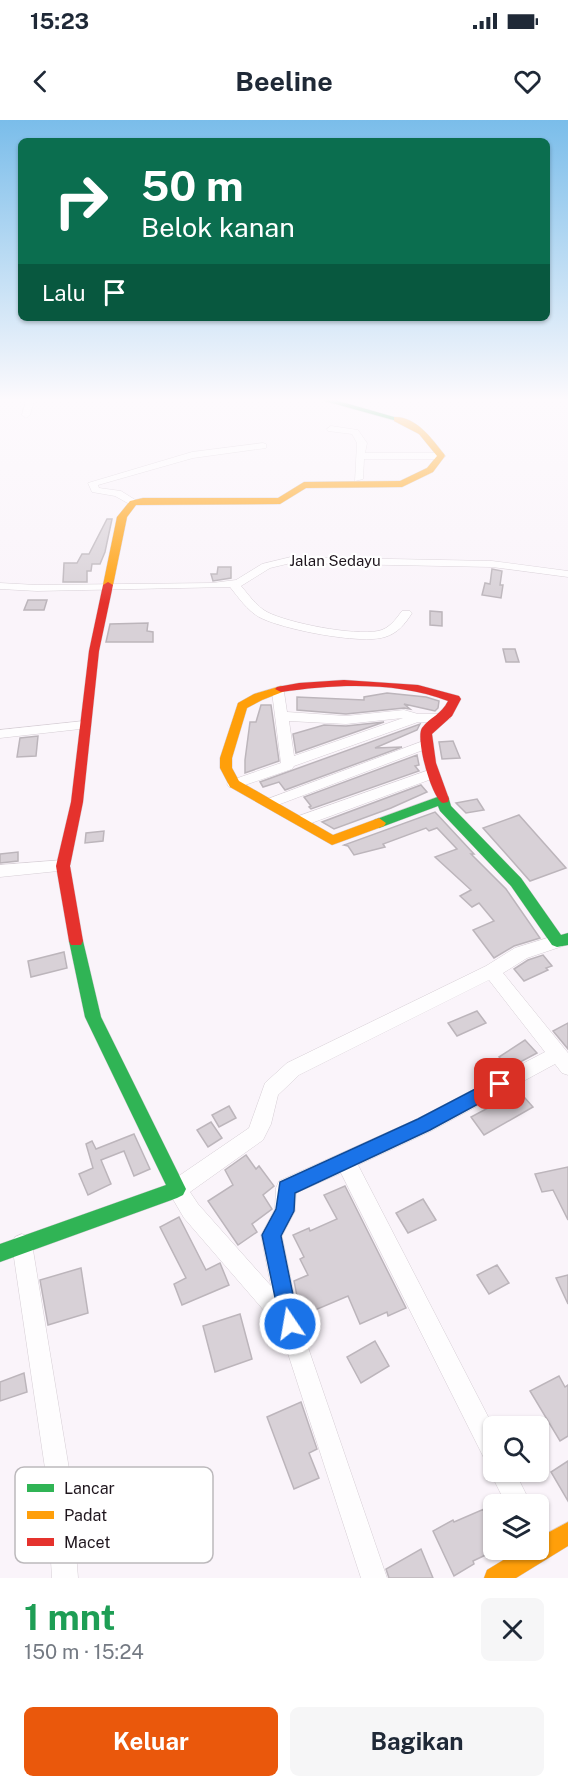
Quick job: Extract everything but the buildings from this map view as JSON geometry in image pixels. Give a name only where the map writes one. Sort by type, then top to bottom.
[{"type":"street","points":[[134,503],[118,493],[95,490],[93,483],[157,466]]},
{"type":"street","points":[[358,479],[359,466]]},
{"type":"street","points":[[290,1324],[191,1211],[177,1189],[93,1017],[79,957],[63,866],[77,802],[84,725],[106,587],[122,517],[134,503],[143,501],[280,501],[294,489],[304,485],[402,484],[434,466]]},
{"type":"street","name":"Jalan Sedayu","points":[[0,586],[106,587],[233,584],[244,581],[266,566],[291,560],[492,564],[568,574]]},
{"type":"street","points":[[233,584],[256,610],[266,616],[308,627],[380,635],[395,627],[406,614]]},
{"type":"street","points":[[0,1253],[177,1189],[256,1134],[262,1126],[268,1094],[275,1084],[293,1069],[492,971],[521,953],[562,940],[516,882],[445,807],[442,799],[432,774],[426,744],[427,730],[444,718],[454,704],[455,699],[450,694],[438,690],[400,685],[295,686],[244,703],[226,758],[226,768],[234,784],[301,821],[327,839],[335,840],[442,799]]},
{"type":"street","points":[[278,692],[288,763]]},
{"type":"street","points":[[280,716],[346,720],[404,714],[417,718],[444,718]]},
{"type":"street","points":[[234,784],[417,718]]},
{"type":"street","points":[[0,734],[84,725]]},
{"type":"street","points":[[270,803],[426,744]]},
{"type":"street","points":[[301,821],[432,774]]},
{"type":"street","points":[[0,871],[63,866]]},
{"type":"street","points":[[374,1578],[290,1324],[271,1235],[285,1211],[286,1188],[563,1060],[492,971]]},
{"type":"street","points":[[346,1162],[483,1432]]},
{"type":"street","points":[[21,1244],[57,1467]]},
{"type":"street","points":[[549,1542],[568,1533]]},
{"type":"street","points":[[495,1578],[521,1560]]},
{"type":"street","points":[[64,1563],[65,1578]]},
{"type":"traffic: fast","points":[[379,823],[443,799],[445,808],[516,882],[557,941],[568,939]]},
{"type":"traffic: fast","points":[[0,1253],[177,1189],[93,1017],[76,941]]},
{"type":"traffic: slow","points":[[108,585],[122,517],[133,503],[143,501],[280,501],[304,485],[402,484],[430,470],[433,466]]},
{"type":"traffic: slow","points":[[281,689],[258,697],[242,706],[226,758],[226,768],[234,784],[332,840],[379,823]]},
{"type":"traffic: slow","points":[[495,1578],[568,1533]]},
{"type":"traffic: jam","points":[[76,941],[63,866],[77,802],[94,651],[108,585]]},
{"type":"traffic: jam","points":[[281,689],[344,683],[394,685],[418,688],[455,699],[448,713],[427,730],[426,734],[430,763],[443,799]]},
{"type":"route","points":[[290,1324],[271,1235],[285,1211],[286,1188],[424,1125],[500,1084]]}]
